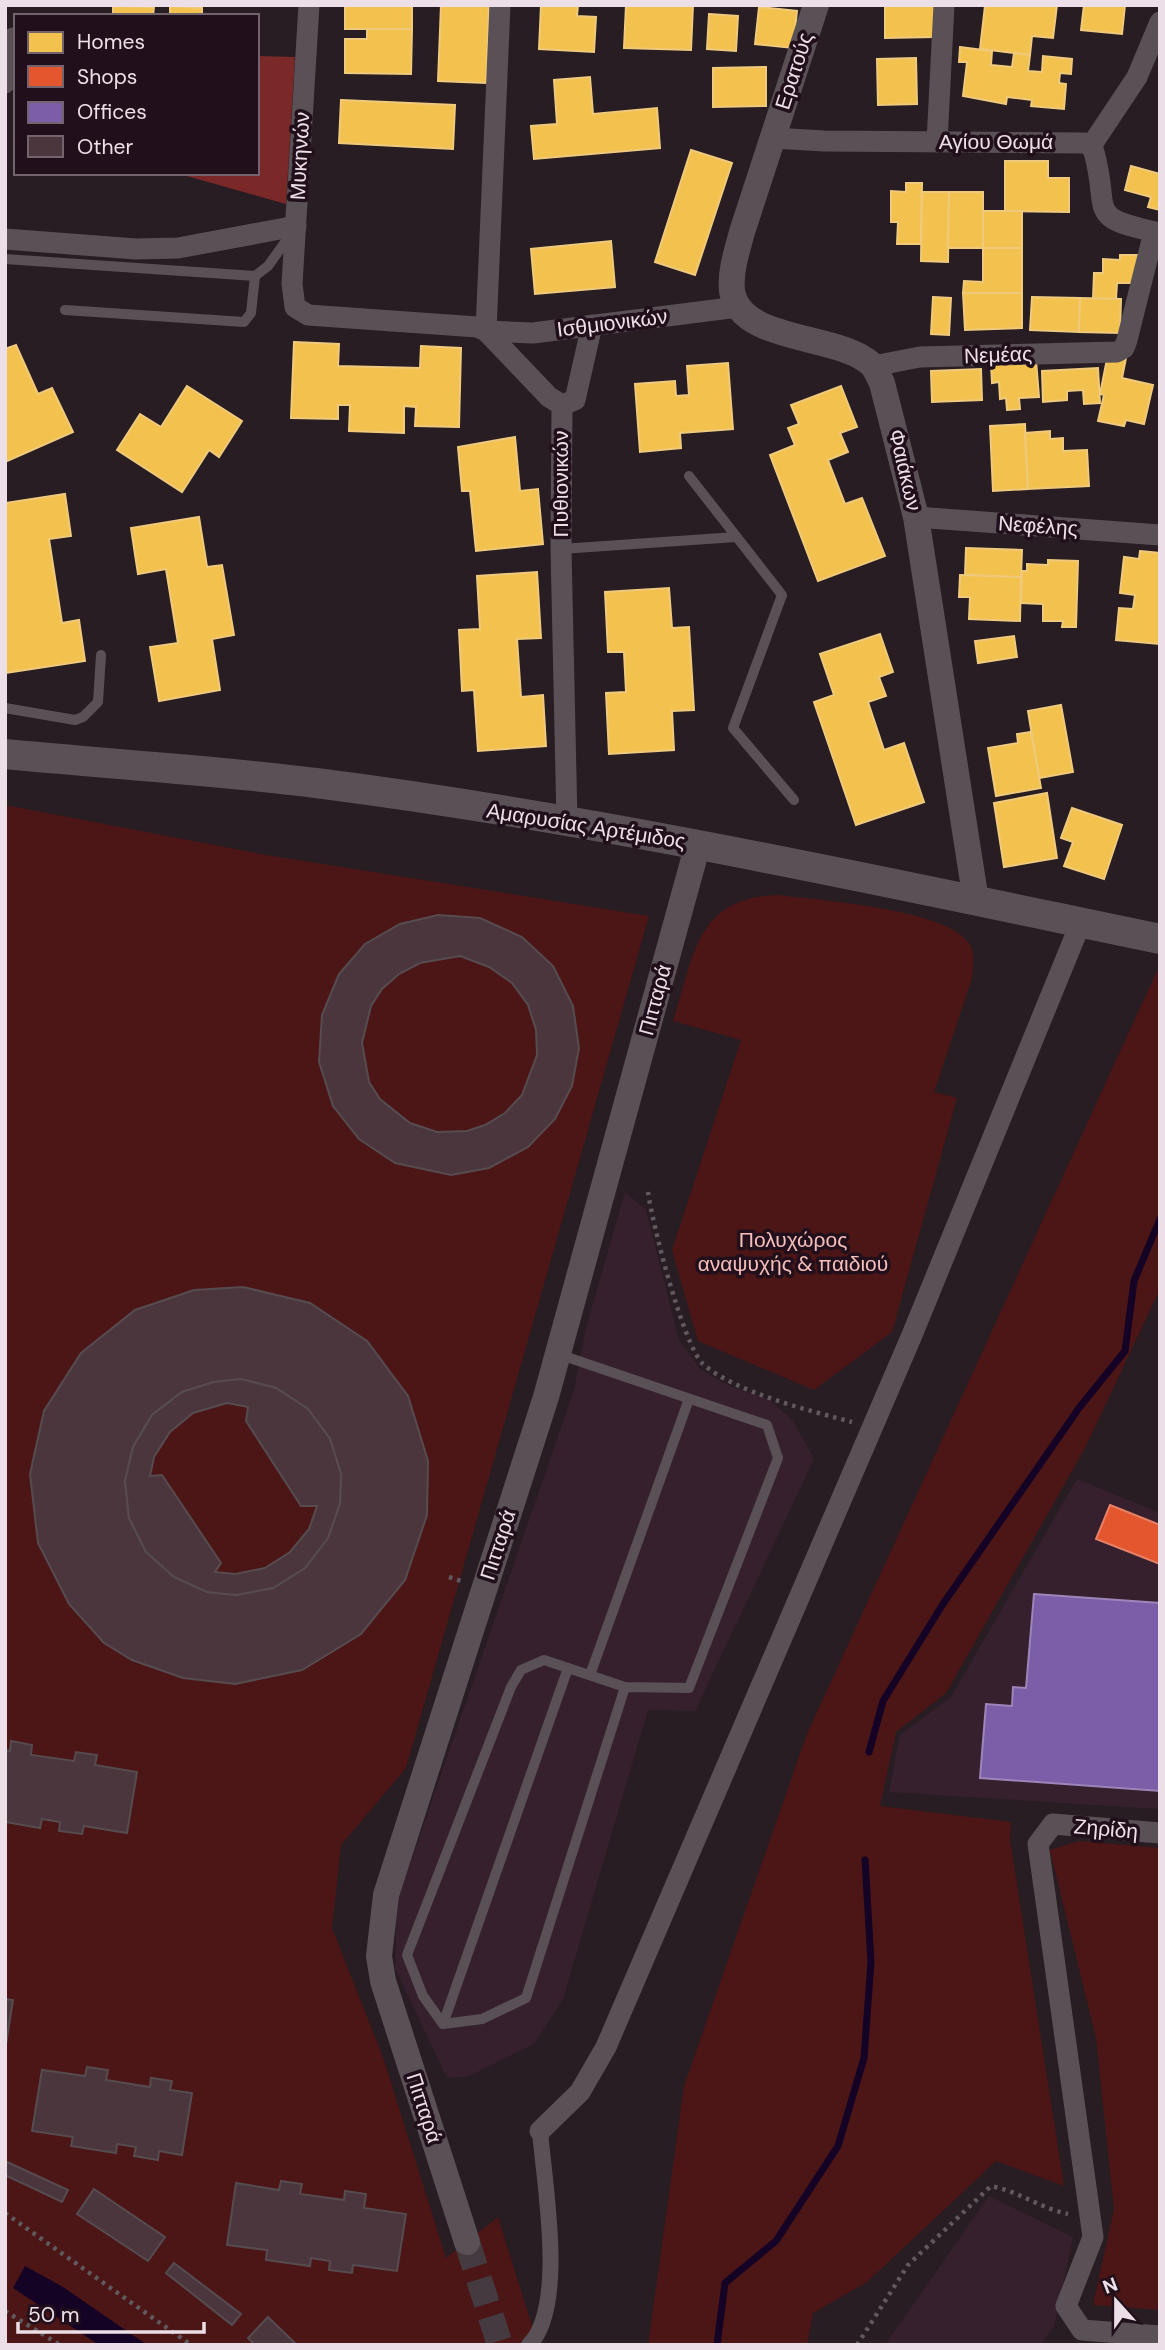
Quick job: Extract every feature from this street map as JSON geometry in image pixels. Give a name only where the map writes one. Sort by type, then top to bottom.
[{"type":"main road","name":"Αμαρυσίας Αρτέμιδος","points":[[5,754],[312,783],[568,822],[698,844],[1160,939]]},
{"type":"street","name":"Μυκηνών","points":[[309,5],[292,296],[295,307],[308,315],[468,325],[486,331]]},
{"type":"street","points":[[486,331],[500,5]]},
{"type":"street","name":"Ερατούς","points":[[773,138],[816,5]]},
{"type":"street","points":[[937,142],[944,5]]},
{"type":"street","points":[[1157,232],[1119,223],[1106,212],[1099,195],[1096,159],[1091,146],[1137,77],[1160,22]]},
{"type":"street","points":[[5,83],[13,38]]},
{"type":"street","points":[[773,138],[734,263],[732,293],[738,307],[756,322],[780,332],[838,346],[873,366]]},
{"type":"street","name":"Αγίου Θωμά","points":[[773,138],[1077,142],[1091,146]]},
{"type":"street","points":[[5,239],[136,250],[164,248],[296,226]]},
{"type":"street","name":"Νεμέας","points":[[873,366],[920,357],[1116,352],[1124,348],[1157,232]]},
{"type":"street","name":"Ισθμιονικών","points":[[486,331],[533,333],[738,307]]},
{"type":"street","points":[[562,405],[575,400],[592,325]]},
{"type":"street","name":"Πυθιονικών","points":[[486,331],[549,397],[562,405],[561,549],[568,822]]},
{"type":"street","name":"Φαιάκων","points":[[873,366],[889,401],[916,517],[976,901]]},
{"type":"street","name":"Νεφέλης","points":[[916,517],[1160,535]]},
{"type":"street","name":"Πιτταρά","points":[[467,2242],[383,1981],[381,1928],[395,1865],[558,1354],[698,844]]},
{"type":"street","points":[[529,2345],[543,2324],[551,2280],[540,2131],[580,2092],[606,2047],[873,1428],[1081,922]]},
{"type":"street","name":"Ζηρίδη","points":[[1090,2219],[1038,1844],[1053,1825],[1160,1833]]},
{"type":"street","points":[[1090,2219],[1093,2237],[1066,2306],[1087,2338],[1160,2336]]},
{"type":"lane","points":[[5,259],[255,276],[268,266],[296,226]]},
{"type":"lane","points":[[65,310],[244,322],[251,313],[255,276]]},
{"type":"lane","points":[[689,475],[782,595],[733,728],[794,800]]},
{"type":"lane","points":[[561,549],[736,537]]},
{"type":"lane","points":[[5,708],[75,720],[83,718],[98,702],[101,655]]},
{"type":"lane","points":[[443,2024],[423,1996],[407,1955],[511,1687],[521,1670],[544,1660],[625,1687],[689,1688],[778,1458],[766,1425],[558,1354]]},
{"type":"lane","points":[[590,1675],[689,1399]]},
{"type":"lane","points":[[443,2024],[568,1668]]},
{"type":"lane","points":[[443,2024],[482,2019],[526,1998],[625,1687]]},
{"type":"path","points":[[648,1192],[683,1326],[691,1347],[703,1364],[721,1377],[796,1407],[873,1428]]},
{"type":"path","points":[[449,1577],[461,1583]]},
{"type":"path","points":[[857,2345],[908,2265],[991,2186],[1014,2191],[1048,2210],[1090,2219]]},
{"type":"path","points":[[5,2213],[191,2345]]},
{"type":"path","points":[[5,2311],[60,2345]]},
{"type":"shaded area","points":[[259,56],[295,57],[286,204],[183,175],[259,175]]},
{"type":"shaded area","points":[[625,1192],[646,1210],[679,1340],[700,1369],[731,1387],[769,1399],[793,1421],[814,1459],[695,1711],[648,1710],[563,1999],[534,2044],[469,2076],[447,2078],[395,1968],[397,1902],[574,1390],[586,1328]]},
{"type":"shaded area","points":[[1077,1479],[1160,1513],[1160,1809],[889,1792],[900,1735],[951,1697]]},
{"type":"shaded area","points":[[989,2196],[1073,2237],[1054,2326],[1040,2345],[885,2345]]},
{"type":"shaded area","points":[[25,2266],[63,2287],[147,2345],[99,2345],[13,2288]]},
{"type":"green space","points":[[5,805],[266,855],[649,916],[406,1768],[341,1845],[332,1928],[384,2060],[446,2258],[498,2217],[538,2345],[5,2345]]},
{"type":"green space","name":"Πολυχώρος αναψυχής & παιδιού","points":[[778,895],[879,908],[933,921],[954,930],[968,942],[973,955],[972,978],[934,1092],[957,1098],[892,1332],[814,1390],[698,1341],[672,1250],[741,1040],[673,1021],[687,974],[703,934],[714,919],[730,907],[751,899]]},
{"type":"green space","points":[[1157,971],[1160,972],[1160,1289],[1085,1448],[946,1693],[896,1732],[880,1806],[1011,1822],[1010,1840],[1064,2186],[996,2161],[867,2282],[813,2313],[807,2345],[648,2345],[684,2086],[807,1734]]},
{"type":"green space","points":[[1079,1841],[1160,1848],[1160,2310],[1093,2305],[1114,2209],[1096,2038],[1050,1850]]},
{"type":"building: Homes","points":[[345,5],[412,5],[412,29],[345,29]]},
{"type":"building: Homes","points":[[441,5],[489,5],[486,83],[438,81]]},
{"type":"building: Homes","points":[[541,5],[578,5],[577,16],[596,17],[594,52],[539,49]]},
{"type":"building: Homes","points":[[626,5],[693,5],[691,50],[624,48]]},
{"type":"building: Homes","points":[[885,5],[935,5],[935,37],[885,38]]},
{"type":"building: Homes","points":[[1057,5],[1053,38],[1032,36],[1030,55],[980,49],[985,6]]},
{"type":"building: Homes","points":[[1084,5],[1125,5],[1122,34],[1081,30]]},
{"type":"building: Homes","points":[[113,6],[154,7],[153,14],[113,14]]},
{"type":"building: Homes","points":[[170,6],[202,8],[202,14],[170,14]]},
{"type":"building: Homes","points":[[759,7],[797,11],[793,48],[755,44]]},
{"type":"building: Homes","points":[[709,14],[738,16],[736,51],[707,49]]},
{"type":"building: Homes","points":[[367,29],[412,29],[411,74],[345,73],[345,39],[367,39]]},
{"type":"building: Homes","points":[[960,47],[992,51],[991,65],[1012,67],[1014,53],[1030,55],[1028,71],[1042,72],[1043,56],[1072,59],[1071,74],[1060,73],[1059,83],[1066,84],[1064,109],[1031,106],[1032,100],[1007,97],[1006,104],[963,96],[967,62],[959,62]]},
{"type":"building: Homes","points":[[916,58],[917,104],[878,105],[877,59]]},
{"type":"building: Homes","points":[[766,67],[766,106],[713,107],[713,68]]},
{"type":"building: Homes","points":[[590,77],[593,114],[657,108],[660,148],[534,159],[531,126],[557,124],[554,80]]},
{"type":"building: Homes","points":[[341,100],[455,105],[453,149],[339,143]]},
{"type":"building: Homes","points":[[691,150],[732,163],[695,275],[655,262]]},
{"type":"building: Homes","points":[[1005,161],[1048,161],[1048,178],[1069,178],[1069,212],[1005,211]]},
{"type":"building: Homes","points":[[1131,166],[1160,174],[1160,210],[1148,207],[1151,197],[1125,190]]},
{"type":"building: Homes","points":[[906,183],[922,183],[921,244],[897,244],[898,222],[891,222],[891,191],[906,192]]},
{"type":"building: Homes","points":[[922,192],[949,192],[948,262],[921,261]]},
{"type":"building: Homes","points":[[949,192],[983,192],[983,248],[948,248]]},
{"type":"building: Homes","points":[[983,211],[1022,211],[1022,248],[983,248]]},
{"type":"building: Homes","points":[[611,241],[615,287],[535,294],[531,249]]},
{"type":"building: Homes","points":[[983,248],[1022,248],[1022,293],[963,293],[964,281],[983,282]]},
{"type":"building: Homes","points":[[1120,255],[1137,255],[1136,283],[1117,283],[1116,299],[1093,299],[1094,273],[1103,273],[1103,259],[1120,260]]},
{"type":"building: Homes","points":[[963,293],[1022,293],[1022,328],[965,330]]},
{"type":"building: Homes","points":[[933,297],[951,298],[949,335],[931,334]]},
{"type":"building: Homes","points":[[1032,297],[1080,298],[1079,332],[1030,330]]},
{"type":"building: Homes","points":[[1080,298],[1121,299],[1120,333],[1079,332]]},
{"type":"building: Homes","points":[[294,342],[339,344],[338,366],[420,368],[421,346],[461,348],[459,427],[415,426],[416,407],[404,406],[404,433],[349,431],[350,405],[338,405],[338,419],[291,418]]},
{"type":"building: Homes","points":[[16,345],[38,394],[52,388],[73,432],[5,462],[5,349]]},
{"type":"building: Homes","points":[[1108,354],[1126,358],[1122,378],[1153,385],[1144,424],[1126,420],[1124,426],[1098,421]]},
{"type":"building: Homes","points":[[1036,360],[1039,397],[1019,398],[1020,409],[1007,410],[1006,398],[1000,399],[999,382],[992,383],[991,364]]},
{"type":"building: Homes","points":[[728,363],[733,429],[680,433],[681,448],[640,452],[635,384],[675,381],[676,396],[689,395],[687,366]]},
{"type":"building: Homes","points":[[1098,368],[1100,403],[1084,404],[1083,390],[1067,391],[1067,400],[1043,402],[1042,371]]},
{"type":"building: Homes","points":[[981,369],[982,400],[932,402],[931,371]]},
{"type":"building: Homes","points":[[187,386],[242,421],[219,457],[209,450],[182,492],[117,450],[140,414],[161,427]]},
{"type":"building: Homes","points":[[841,386],[857,427],[840,433],[848,452],[828,460],[845,504],[862,498],[885,556],[818,581],[770,455],[795,445],[788,428],[799,424],[791,405]]},
{"type":"building: Homes","points":[[1025,424],[1028,489],[993,491],[990,426]]},
{"type":"building: Homes","points":[[1050,431],[1050,439],[1063,438],[1063,451],[1087,450],[1089,486],[1028,489],[1025,433]]},
{"type":"building: Homes","points":[[515,437],[520,491],[538,489],[543,544],[476,551],[470,491],[462,491],[458,447]]},
{"type":"building: Homes","points":[[65,494],[71,536],[49,539],[62,623],[79,620],[85,661],[5,673],[5,503]]},
{"type":"building: Homes","points":[[199,517],[207,567],[222,565],[234,635],[212,639],[220,690],[159,701],[150,647],[178,643],[166,569],[138,574],[131,528]]},
{"type":"building: Homes","points":[[966,548],[1022,550],[1021,577],[965,575]]},
{"type":"building: Homes","points":[[1140,551],[1160,553],[1159,644],[1116,640],[1119,608],[1133,609],[1135,595],[1120,593],[1124,557],[1139,559]]},
{"type":"building: Homes","points":[[1048,560],[1078,561],[1076,627],[1062,627],[1063,621],[1043,621],[1043,604],[1021,603],[1022,571],[1027,571],[1027,564],[1048,565]]},
{"type":"building: Homes","points":[[537,572],[541,638],[517,639],[521,697],[543,695],[546,746],[478,751],[474,690],[462,691],[459,630],[480,629],[477,576]]},
{"type":"building: Homes","points":[[960,575],[1021,577],[1020,621],[969,619],[970,597],[959,597]]},
{"type":"building: Homes","points":[[669,588],[672,628],[689,627],[694,710],[672,711],[674,750],[609,754],[606,693],[626,692],[624,652],[608,652],[605,592]]},
{"type":"building: Homes","points":[[880,634],[893,672],[879,677],[886,696],[868,702],[884,750],[904,743],[924,802],[856,825],[814,702],[834,695],[820,654]]},
{"type":"building: Homes","points":[[1014,636],[1017,657],[978,663],[975,641]]},
{"type":"building: Homes","points":[[1061,705],[1073,772],[1039,778],[1028,711]]},
{"type":"building: Homes","points":[[1031,732],[1041,788],[996,796],[988,748],[1018,743],[1017,734]]},
{"type":"building: Homes","points":[[1047,793],[1057,858],[1004,867],[994,803]]},
{"type":"building: Homes","points":[[1072,808],[1122,825],[1104,879],[1064,866],[1073,842],[1061,838]]},
{"type":"building: Shops","points":[[1110,1505],[1160,1525],[1160,1564],[1096,1539]]},
{"type":"building: Offices","points":[[1034,1594],[1160,1603],[1160,1791],[980,1778],[986,1704],[1012,1706],[1013,1687],[1026,1688]]},
{"type":"building: Other","points":[[438,915],[480,918],[522,937],[553,966],[573,1006],[579,1048],[572,1086],[555,1119],[528,1147],[489,1168],[451,1175],[395,1163],[359,1139],[333,1106],[319,1062],[322,1015],[339,974],[365,944],[400,924]],"holes":[[[460,956],[489,967],[512,983],[528,1005],[536,1030],[537,1055],[522,1095],[505,1113],[485,1125],[467,1131],[437,1132],[410,1123],[380,1099],[369,1082],[362,1043],[371,1006],[382,989],[399,974],[420,963]]]},
{"type":"building: Other","points":[[243,1287],[310,1303],[367,1341],[408,1396],[428,1461],[427,1515],[405,1580],[361,1634],[302,1670],[235,1684],[183,1678],[132,1660],[104,1643],[69,1604],[38,1543],[30,1474],[44,1411],[81,1353],[135,1310],[194,1290]],"holes":[[[241,1379],[276,1388],[308,1409],[330,1439],[341,1474],[340,1503],[328,1538],[305,1568],[273,1588],[236,1595],[207,1592],[174,1577],[146,1552],[129,1518],[125,1481],[133,1447],[152,1415],[182,1392],[214,1382]]]},
{"type":"building: Other","points":[[241,1379],[276,1388],[308,1409],[330,1439],[341,1474],[340,1503],[328,1538],[305,1568],[273,1588],[236,1595],[207,1592],[174,1577],[146,1552],[129,1518],[125,1481],[133,1447],[152,1415],[182,1392],[214,1382]],"holes":[[[227,1403],[248,1407],[246,1421],[301,1506],[317,1506],[309,1529],[290,1552],[265,1568],[235,1574],[215,1572],[221,1563],[162,1475],[150,1476],[154,1457],[170,1432],[193,1413]]]},
{"type":"building: Other","points":[[11,1741],[32,1745],[31,1755],[74,1761],[76,1752],[97,1755],[95,1765],[137,1772],[127,1833],[84,1826],[82,1834],[59,1831],[60,1822],[42,1819],[40,1828],[5,1822],[5,1750],[10,1751]]},
{"type":"building: Other","points":[[5,1999],[13,2000],[5,2051]]},
{"type":"building: Other","points":[[87,2067],[108,2070],[106,2080],[150,2087],[151,2078],[172,2081],[170,2090],[192,2093],[182,2155],[159,2151],[158,2160],[134,2156],[136,2147],[117,2144],[116,2153],[71,2146],[73,2137],[32,2131],[42,2070],[85,2076]]},
{"type":"building: Other","points":[[5,2161],[68,2190],[62,2202],[5,2175]]},
{"type":"building: Other","points":[[281,2181],[302,2184],[300,2194],[344,2200],[345,2191],[366,2194],[364,2208],[406,2214],[397,2271],[353,2265],[352,2273],[329,2270],[330,2261],[311,2258],[310,2266],[266,2260],[267,2250],[227,2245],[236,2183],[279,2190]]},
{"type":"building: Other","points":[[94,2189],[165,2237],[148,2261],[77,2214]]},
{"type":"building: Other","points":[[174,2263],[241,2314],[232,2325],[166,2273]]},
{"type":"building: Other","points":[[268,2317],[297,2345],[255,2345],[248,2338]]},
{"type":"waterway","points":[[869,1752],[883,1701],[943,1604],[1079,1408],[1125,1351],[1134,1281],[1160,1219]]},
{"type":"waterway","points":[[717,2345],[725,2283],[776,2241],[838,2146],[864,2058],[871,1962],[865,1860]]},
{"type":"tunnel","points":[[467,2242],[500,2345]]}]
